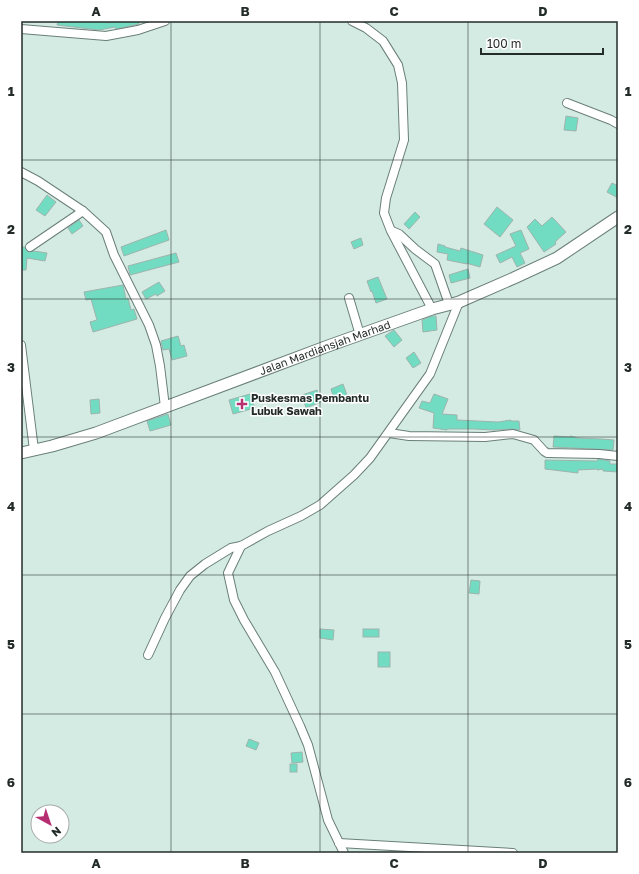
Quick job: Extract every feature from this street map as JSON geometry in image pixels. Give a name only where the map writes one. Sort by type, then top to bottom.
[{"type":"street","points":[[21,29],[106,36],[138,30],[165,21]]},
{"type":"street","points":[[352,21],[366,28],[383,41],[398,65],[402,83],[404,140],[386,198],[384,213],[391,231],[432,309]]},
{"type":"street","points":[[567,103],[618,124]]},
{"type":"street","points":[[21,172],[38,181],[83,211],[106,232],[114,255],[149,325],[156,345],[165,407]]},
{"type":"street","points":[[30,247],[83,211]]},
{"type":"street","name":"Jalan Mardiansjah Marhad","points":[[21,454],[96,433],[360,335],[432,309],[454,303],[557,258],[618,217]]},
{"type":"street","points":[[148,656],[165,618],[180,590],[190,576],[205,564],[231,548],[242,546],[268,531],[302,516],[320,505],[354,475],[370,458],[430,374],[454,303],[435,264],[414,250],[399,234],[391,231]]},
{"type":"street","points":[[349,298],[360,335]]},
{"type":"street","points":[[21,345],[34,450]]},
{"type":"street","points":[[389,433],[409,436],[485,437],[513,434],[534,440],[547,453],[618,456]]},
{"type":"street","points":[[242,546],[228,573],[234,600],[244,620],[275,672],[300,726],[308,745],[328,820],[344,853]]},
{"type":"street","points":[[339,843],[513,853]]},
{"type":"building","points":[[58,21],[106,21],[107,23],[114,21],[139,21],[139,24],[116,29],[115,27],[99,30],[57,25]]},
{"type":"building","points":[[566,116],[578,118],[576,131],[564,130]]},
{"type":"building","points":[[612,183],[618,186],[618,198],[607,192]]},
{"type":"building","points":[[47,195],[56,202],[45,216],[36,210]]},
{"type":"building","points":[[497,207],[513,220],[500,237],[484,224]]},
{"type":"building","points":[[415,212],[420,217],[409,229],[404,224]]},
{"type":"building","points":[[552,217],[566,232],[555,242],[556,244],[544,252],[527,227],[535,219],[542,226]]},
{"type":"building","points":[[79,220],[83,226],[72,234],[68,228]]},
{"type":"building","points":[[166,230],[169,240],[124,256],[121,247]]},
{"type":"building","points":[[521,230],[529,249],[520,253],[525,263],[517,267],[512,257],[500,263],[496,255],[516,246],[510,234]]},
{"type":"building","points":[[361,238],[363,245],[354,249],[351,242]]},
{"type":"building","points":[[438,244],[460,251],[461,248],[483,255],[480,267],[447,260],[448,254],[437,252]]},
{"type":"building","points":[[21,247],[25,247],[28,252],[34,251],[47,253],[45,261],[27,258],[26,270],[21,270]]},
{"type":"building","points":[[176,253],[179,262],[130,275],[128,266]]},
{"type":"building","points":[[468,269],[470,278],[451,283],[449,275]]},
{"type":"building","points":[[378,277],[387,299],[376,303],[367,281]]},
{"type":"building","points":[[159,282],[165,291],[157,296],[156,294],[146,299],[142,292]]},
{"type":"building","points":[[123,285],[126,299],[128,298],[131,310],[134,309],[137,319],[93,332],[90,322],[97,320],[91,299],[86,300],[84,292]]},
{"type":"building","points":[[436,316],[437,330],[423,332],[422,320]]},
{"type":"building","points":[[394,330],[402,340],[394,347],[385,336]]},
{"type":"building","points":[[178,336],[181,346],[184,345],[187,356],[172,360],[169,349],[163,350],[161,341]]},
{"type":"building","points":[[414,352],[421,363],[413,368],[406,358]]},
{"type":"building","points":[[343,384],[348,398],[335,402],[331,389]]},
{"type":"building","points":[[317,390],[321,402],[306,408],[302,395]]},
{"type":"building","name":"Puskesmas Pembantu Lubuk Sawah","points":[[250,394],[255,408],[233,414],[229,400]]},
{"type":"building","points":[[434,394],[448,399],[442,414],[457,415],[457,420],[498,422],[511,420],[519,421],[520,430],[447,430],[433,428],[434,413],[419,408],[422,401],[430,403]]},
{"type":"building","points":[[99,399],[100,413],[91,414],[90,400]]},
{"type":"building","points":[[168,414],[171,425],[150,431],[147,421]]},
{"type":"building","points":[[554,436],[614,440],[613,450],[553,447]]},
{"type":"building","points":[[598,459],[610,461],[610,464],[618,464],[618,472],[597,469],[578,470],[578,473],[545,469],[545,460],[597,461]]},
{"type":"building","points":[[471,580],[480,581],[479,594],[469,593]]},
{"type":"building","points":[[320,629],[334,630],[333,640],[320,638]]},
{"type":"building","points":[[363,629],[379,629],[379,637],[363,637]]},
{"type":"building","points":[[378,652],[390,652],[390,667],[378,667]]},
{"type":"building","points":[[249,739],[259,743],[256,750],[246,746]]},
{"type":"building","points":[[302,752],[303,762],[292,763],[291,753]]},
{"type":"building","points":[[290,764],[297,764],[297,772],[290,772]]},
{"type":"place","name":"Puskesmas Pembantu Lubuk Sawah","points":[[242,404]]}]
